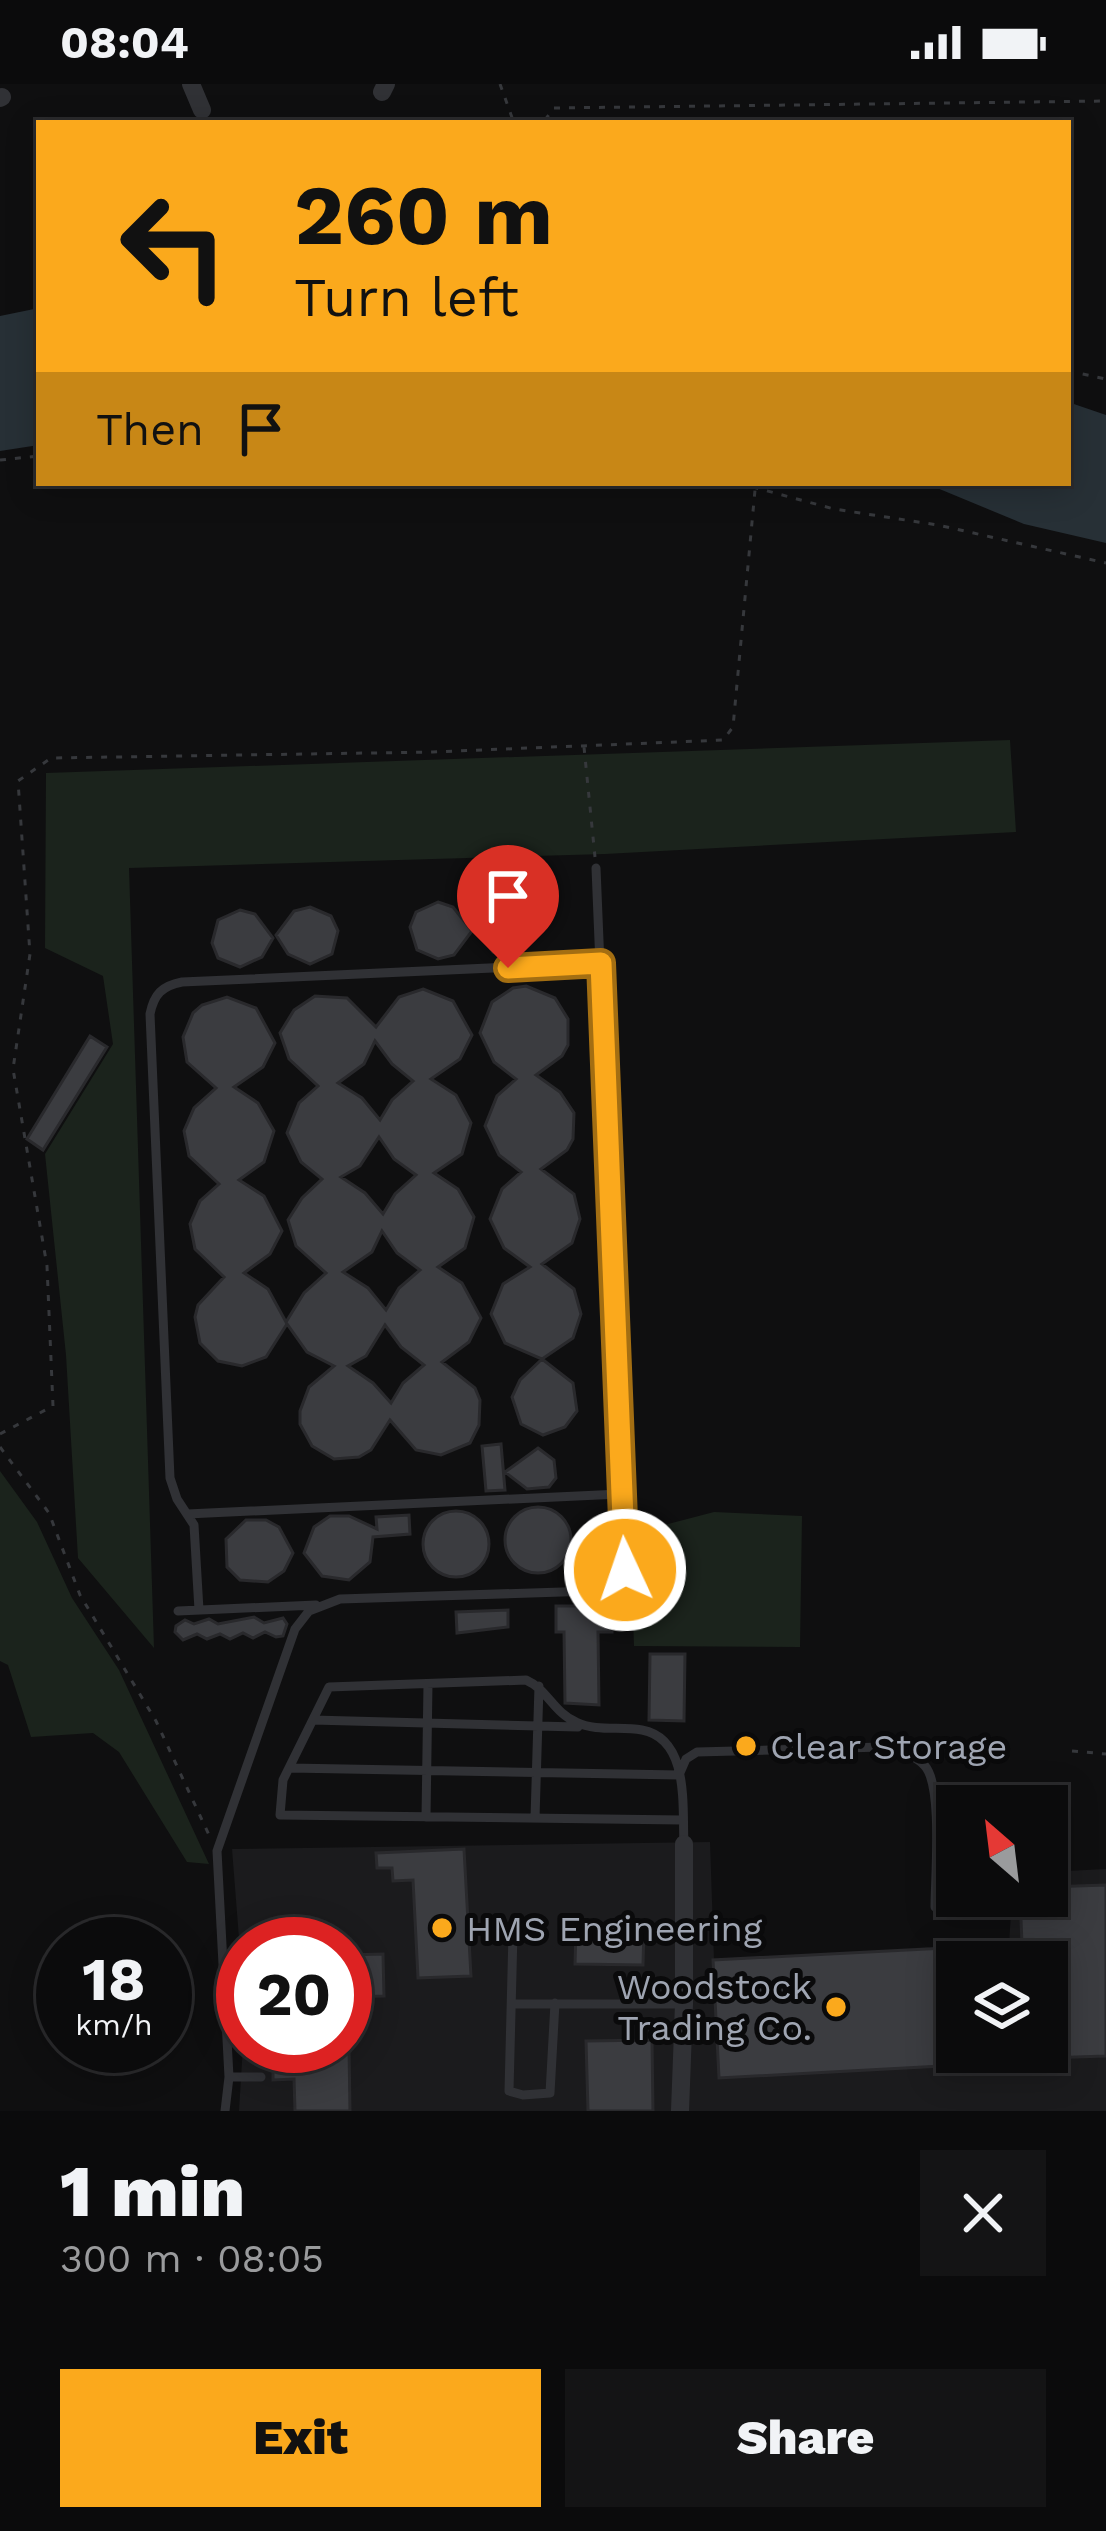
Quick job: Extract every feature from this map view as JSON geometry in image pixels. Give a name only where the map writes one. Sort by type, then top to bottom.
[{"type":"street","points":[[191,84],[202,110]]},
{"type":"street","points":[[680,2111],[684,1844]]},
{"type":"lane","points":[[225,2111],[229,2077],[218,1851],[295,1629],[310,1611],[340,1599],[608,1588],[625,1570],[596,868]]},
{"type":"lane","points":[[200,1610],[194,1525],[170,1478],[150,1014],[155,996],[169,984],[182,982],[601,963]]},
{"type":"lane","points":[[187,1514],[620,1494]]},
{"type":"lane","points":[[178,1611],[321,1605]]},
{"type":"lane","points":[[594,1728],[559,1712],[539,1686],[526,1680],[329,1687],[284,1780],[280,1815],[682,1820]]},
{"type":"lane","points":[[426,1817],[428,1684]]},
{"type":"lane","points":[[535,1818],[539,1686]]},
{"type":"lane","points":[[313,1720],[594,1728],[658,1735],[676,1759],[684,1844]]},
{"type":"lane","points":[[679,1775],[686,1759],[697,1752],[882,1747],[907,1754],[925,1766],[934,1786],[935,1907]]},
{"type":"lane","points":[[290,1768],[679,1775]]},
{"type":"lane","points":[[513,1933],[509,2091],[523,2096],[550,2093],[555,2003]]},
{"type":"lane","points":[[512,2004],[685,2004]]},
{"type":"lane","points":[[229,2077],[262,2078]]},
{"type":"path","points":[[500,84],[513,120]]},
{"type":"path","points":[[547,120],[554,108],[1106,101]]},
{"type":"path","points":[[1071,372],[1106,379]]},
{"type":"path","points":[[0,460],[36,456]]},
{"type":"path","points":[[745,486],[1106,563]]},
{"type":"path","points":[[0,1434],[53,1406],[47,1266],[13,1069],[30,955],[18,781],[51,758],[433,752],[723,740],[733,727],[755,490]]},
{"type":"path","points":[[584,746],[596,868]]},
{"type":"path","points":[[0,1447],[49,1513],[80,1595],[156,1721],[218,1851]]},
{"type":"path","points":[[1072,1751],[1106,1754]]},
{"type":"shaded area","points":[[36,309],[36,445],[0,451],[0,316]]},
{"type":"shaded area","points":[[1071,403],[1106,415],[1106,543],[1024,524],[932,486],[1071,486]]},
{"type":"shaded area","points":[[1010,740],[1016,832],[605,854],[129,868],[154,1648],[78,1558],[66,1355],[45,1154],[113,1044],[103,976],[45,948],[46,773]]},
{"type":"shaded area","points":[[0,1471],[37,1522],[72,1598],[119,1670],[209,1864],[187,1862],[119,1752],[93,1733],[31,1737],[8,1665],[0,1661]]},
{"type":"shaded area","points":[[714,1512],[802,1516],[800,1647],[634,1646],[630,1534]]},
{"type":"shaded area","points":[[710,1842],[714,1960],[936,1949],[936,2073],[1068,2073],[1068,1941],[1009,1941],[1011,1917],[1068,1917],[1068,1871],[1106,1869],[1106,2111],[239,2111],[241,2073],[372,2073],[372,1917],[237,1917],[232,1849]]},
{"type":"building","points":[[500,900],[524,903],[534,916],[535,939],[517,955],[493,952],[475,928],[487,909]]},
{"type":"building","points":[[438,902],[453,907],[472,931],[454,955],[438,959],[417,950],[410,927],[416,912]]},
{"type":"building","points":[[310,907],[331,916],[338,931],[332,954],[310,964],[288,954],[276,935],[294,911]]},
{"type":"building","points":[[240,910],[255,914],[273,938],[262,957],[240,967],[218,958],[212,943],[218,920]]},
{"type":"building","points":[[526,986],[555,998],[568,1019],[568,1045],[562,1056],[536,1075],[560,1092],[574,1113],[573,1139],[567,1150],[541,1169],[574,1194],[580,1219],[572,1243],[542,1264],[574,1289],[581,1314],[573,1338],[542,1359],[505,1343],[491,1314],[503,1284],[530,1267],[504,1248],[490,1219],[502,1189],[521,1172],[499,1155],[485,1126],[497,1096],[516,1079],[494,1062],[480,1033],[492,1002],[513,988]]},
{"type":"building","points":[[423,989],[453,1001],[472,1035],[460,1059],[431,1079],[456,1095],[471,1123],[462,1154],[434,1173],[458,1189],[474,1217],[465,1248],[438,1267],[462,1283],[481,1318],[469,1342],[442,1362],[475,1388],[480,1400],[479,1425],[470,1443],[441,1455],[416,1450],[390,1420],[371,1450],[359,1457],[334,1459],[312,1446],[300,1424],[300,1411],[309,1387],[334,1366],[307,1352],[287,1324],[266,1357],[242,1366],[218,1361],[200,1343],[195,1317],[198,1305],[224,1277],[195,1249],[190,1224],[200,1201],[219,1184],[189,1156],[184,1131],[194,1108],[216,1088],[187,1062],[183,1037],[193,1013],[227,997],[256,1008],[275,1043],[263,1067],[234,1087],[258,1103],[274,1131],[264,1162],[239,1180],[264,1196],[282,1231],[270,1254],[244,1273],[268,1289],[286,1322],[304,1293],[326,1273],[296,1246],[288,1220],[322,1179],[301,1162],[287,1133],[299,1103],[318,1086],[289,1059],[280,1033],[294,1010],[315,996],[347,998],[376,1027],[399,997]],"holes":[[[375,1041],[413,1081],[392,1100],[380,1120],[362,1098],[338,1083],[364,1064]],[[379,1137],[394,1159],[416,1175],[395,1194],[383,1214],[365,1193],[341,1177],[360,1166]],[[382,1231],[397,1253],[420,1270],[399,1288],[386,1310],[368,1288],[343,1272],[372,1252]],[[385,1325],[401,1347],[424,1365],[403,1383],[391,1403],[348,1366],[366,1356]]]},
{"type":"building","points":[[90,1036],[107,1047],[43,1150],[27,1139]]},
{"type":"building","points":[[542,1359],[573,1383],[577,1411],[565,1427],[543,1435],[521,1424],[512,1397],[520,1380]]},
{"type":"building","points":[[501,1444],[505,1490],[486,1491],[482,1446]]},
{"type":"building","points":[[538,1448],[554,1460],[556,1478],[549,1487],[527,1489],[505,1472]]},
{"type":"building","points":[[538,1507],[561,1517],[571,1540],[561,1563],[538,1573],[515,1563],[505,1540],[515,1517]]},
{"type":"building","points":[[456,1511],[479,1521],[489,1544],[479,1567],[456,1577],[433,1567],[423,1544],[433,1521]]},
{"type":"building","points":[[409,1515],[410,1534],[373,1537],[370,1562],[349,1580],[322,1576],[304,1553],[314,1527],[330,1516],[349,1516],[377,1529],[376,1517]]},
{"type":"building","points":[[246,1520],[266,1520],[279,1527],[293,1553],[284,1571],[268,1582],[240,1580],[227,1567],[226,1539]]},
{"type":"building","points":[[556,1606],[612,1606],[612,1632],[598,1632],[599,1705],[565,1703],[564,1632],[556,1632]]},
{"type":"building","points":[[508,1610],[508,1627],[457,1633],[456,1612]]},
{"type":"building","points":[[254,1617],[264,1623],[283,1618],[287,1624],[283,1636],[265,1632],[253,1638],[243,1633],[230,1639],[220,1634],[207,1639],[197,1634],[183,1640],[175,1632],[185,1620],[194,1624],[209,1619],[218,1624]]},
{"type":"building","points":[[650,1654],[685,1654],[684,1721],[649,1720]]},
{"type":"building","name":"HMS Engineering","points":[[464,1849],[471,1976],[418,1978],[413,1880],[393,1881],[392,1868],[377,1868],[376,1853]]},
{"type":"building","name":"Woodstock Trading Co.","points":[[1106,1885],[1106,2056],[1068,2057],[1068,1941],[1022,1941],[1021,1917],[1068,1917],[1068,1886]]},
{"type":"building","points":[[576,1928],[644,1929],[643,1965],[575,1964]]},
{"type":"building","name":"Woodstock Trading Co.","points":[[936,1948],[936,2066],[719,2078],[713,1960]]},
{"type":"building","points":[[372,1954],[383,1954],[384,1996],[372,1996]]},
{"type":"building","points":[[652,2040],[653,2111],[588,2111],[586,2041]]},
{"type":"building","points":[[273,2073],[349,2073],[350,2111],[295,2111],[294,2079],[273,2080]]},
{"type":"place","name":"Clear Storage","points":[[746,1746]]},
{"type":"place","name":"HMS Engineering","points":[[442,1928]]},
{"type":"place","name":"Woodstock Trading Co.","points":[[836,2007]]},
{"type":"route","points":[[508,968],[601,963],[625,1570]]}]
